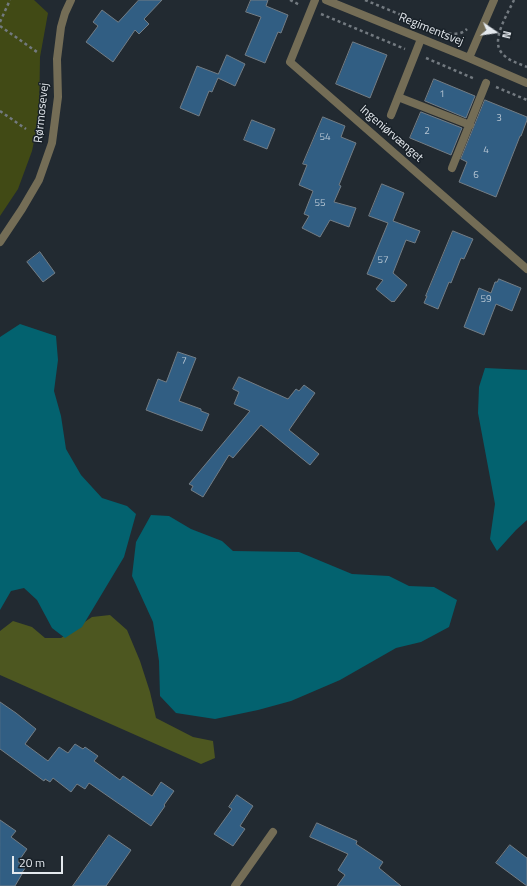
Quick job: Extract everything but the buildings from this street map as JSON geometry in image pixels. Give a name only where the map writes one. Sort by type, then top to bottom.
[{"type":"street","name":"Rørmosevej","points":[[0,242],[39,180],[52,143],[58,97],[57,59],[61,27],[71,0]]},
{"type":"street","name":"Ingeniørvænget","points":[[315,0],[290,62],[527,269]]},
{"type":"street","name":"Regimentsvej","points":[[326,0],[527,83]]},
{"type":"street","points":[[469,58],[494,0]]},
{"type":"street","points":[[391,115],[421,38]]},
{"type":"street","points":[[452,168],[486,83]]},
{"type":"street","points":[[398,97],[470,125]]},
{"type":"street","points":[[235,886],[273,832]]},
{"type":"path","points":[[0,22],[10,0]]},
{"type":"path","points":[[365,0],[445,33],[457,34]]},
{"type":"path","points":[[514,0],[499,33],[497,43],[501,53],[510,60],[527,67]]},
{"type":"path","points":[[0,26],[37,52]]},
{"type":"path","points":[[0,111],[26,128]]},
{"type":"green space","points":[[0,0],[34,0],[48,13],[40,57],[39,117],[32,151],[18,189],[0,216]]},
{"type":"green space","points":[[110,615],[127,630],[140,661],[150,692],[156,718],[193,737],[213,741],[215,758],[201,764],[0,675],[0,631],[13,621],[32,627],[45,638],[61,638],[92,617]]},
{"type":"water","points":[[20,324],[56,336],[58,360],[54,391],[61,416],[66,449],[81,475],[102,498],[127,506],[136,514],[124,557],[82,627],[65,638],[52,628],[37,600],[24,588],[11,591],[0,610],[0,337]]},
{"type":"water","points":[[485,368],[527,370],[527,520],[497,551],[490,539],[495,504],[478,413],[479,387]]},
{"type":"water","points":[[151,515],[169,516],[191,529],[222,541],[233,551],[299,552],[352,574],[389,576],[409,586],[434,587],[457,600],[449,627],[421,642],[396,648],[340,680],[291,701],[215,719],[176,713],[160,696],[159,661],[153,622],[132,576],[136,542]]}]
